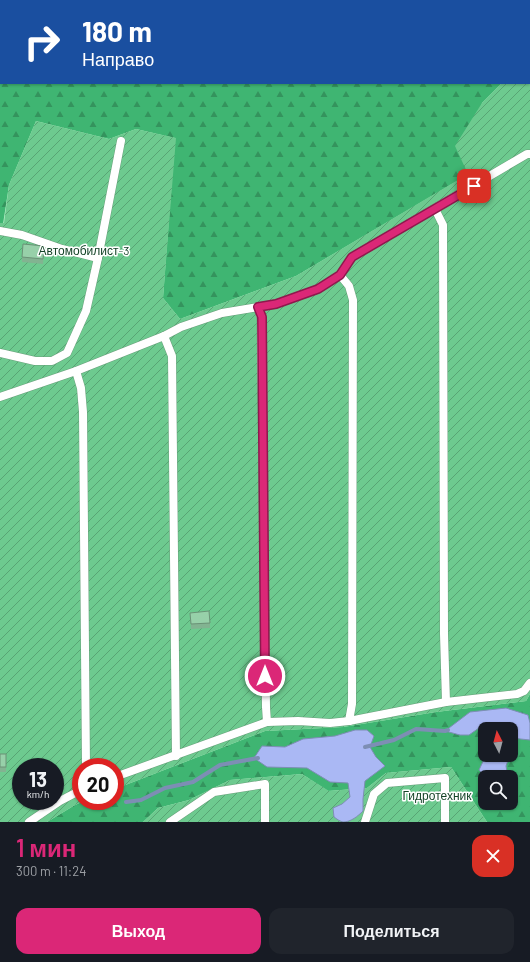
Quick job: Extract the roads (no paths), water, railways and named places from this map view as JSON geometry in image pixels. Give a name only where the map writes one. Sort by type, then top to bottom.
[{"type":"lane","points":[[0,353],[35,361],[52,361],[67,353],[86,311],[121,141]]},
{"type":"lane","points":[[0,396],[76,371],[222,313],[276,304],[318,289],[340,275],[352,257],[527,154],[530,154]]},
{"type":"lane","points":[[435,209],[443,225],[444,634],[446,702]]},
{"type":"lane","points":[[0,231],[22,235],[62,249],[98,258]]},
{"type":"lane","points":[[340,275],[349,286],[353,300],[352,704],[349,721]]},
{"type":"lane","points":[[258,307],[262,317],[267,722]]},
{"type":"lane","points":[[164,336],[172,356],[176,756]]},
{"type":"lane","points":[[76,371],[81,388],[83,412],[86,758]]},
{"type":"lane","points":[[124,774],[267,722],[298,721],[330,723],[349,721],[446,702],[517,694],[524,691],[530,683]]},
{"type":"lane","points":[[365,822],[374,794],[386,783],[445,778],[445,822]]},
{"type":"lane","points":[[170,822],[214,792],[265,784],[265,822]]},
{"type":"lane","points":[[29,822],[72,795]]},
{"type":"water","points":[[506,708],[528,715],[530,723],[530,740],[518,739],[518,722],[478,722],[478,729],[469,735],[460,735],[445,731],[470,712]]},
{"type":"water","points":[[355,730],[367,730],[374,736],[370,747],[376,757],[385,766],[365,781],[363,811],[357,817],[349,821],[339,821],[334,817],[333,808],[342,804],[350,797],[348,783],[330,782],[307,768],[267,767],[254,758],[262,746],[285,747],[303,739],[335,736]]},
{"type":"water","points":[[483,762],[507,762],[507,770],[479,770]]},
{"type":"waterway","points":[[365,747],[394,740],[416,729],[448,730]]},
{"type":"waterway","points":[[126,802],[141,800],[165,788],[193,782],[220,765],[258,758]]},
{"type":"park label","name":"Автомобилист-3","points":[[84,250]]},
{"type":"park label","name":"Гидротехник","points":[[437,795]]}]
